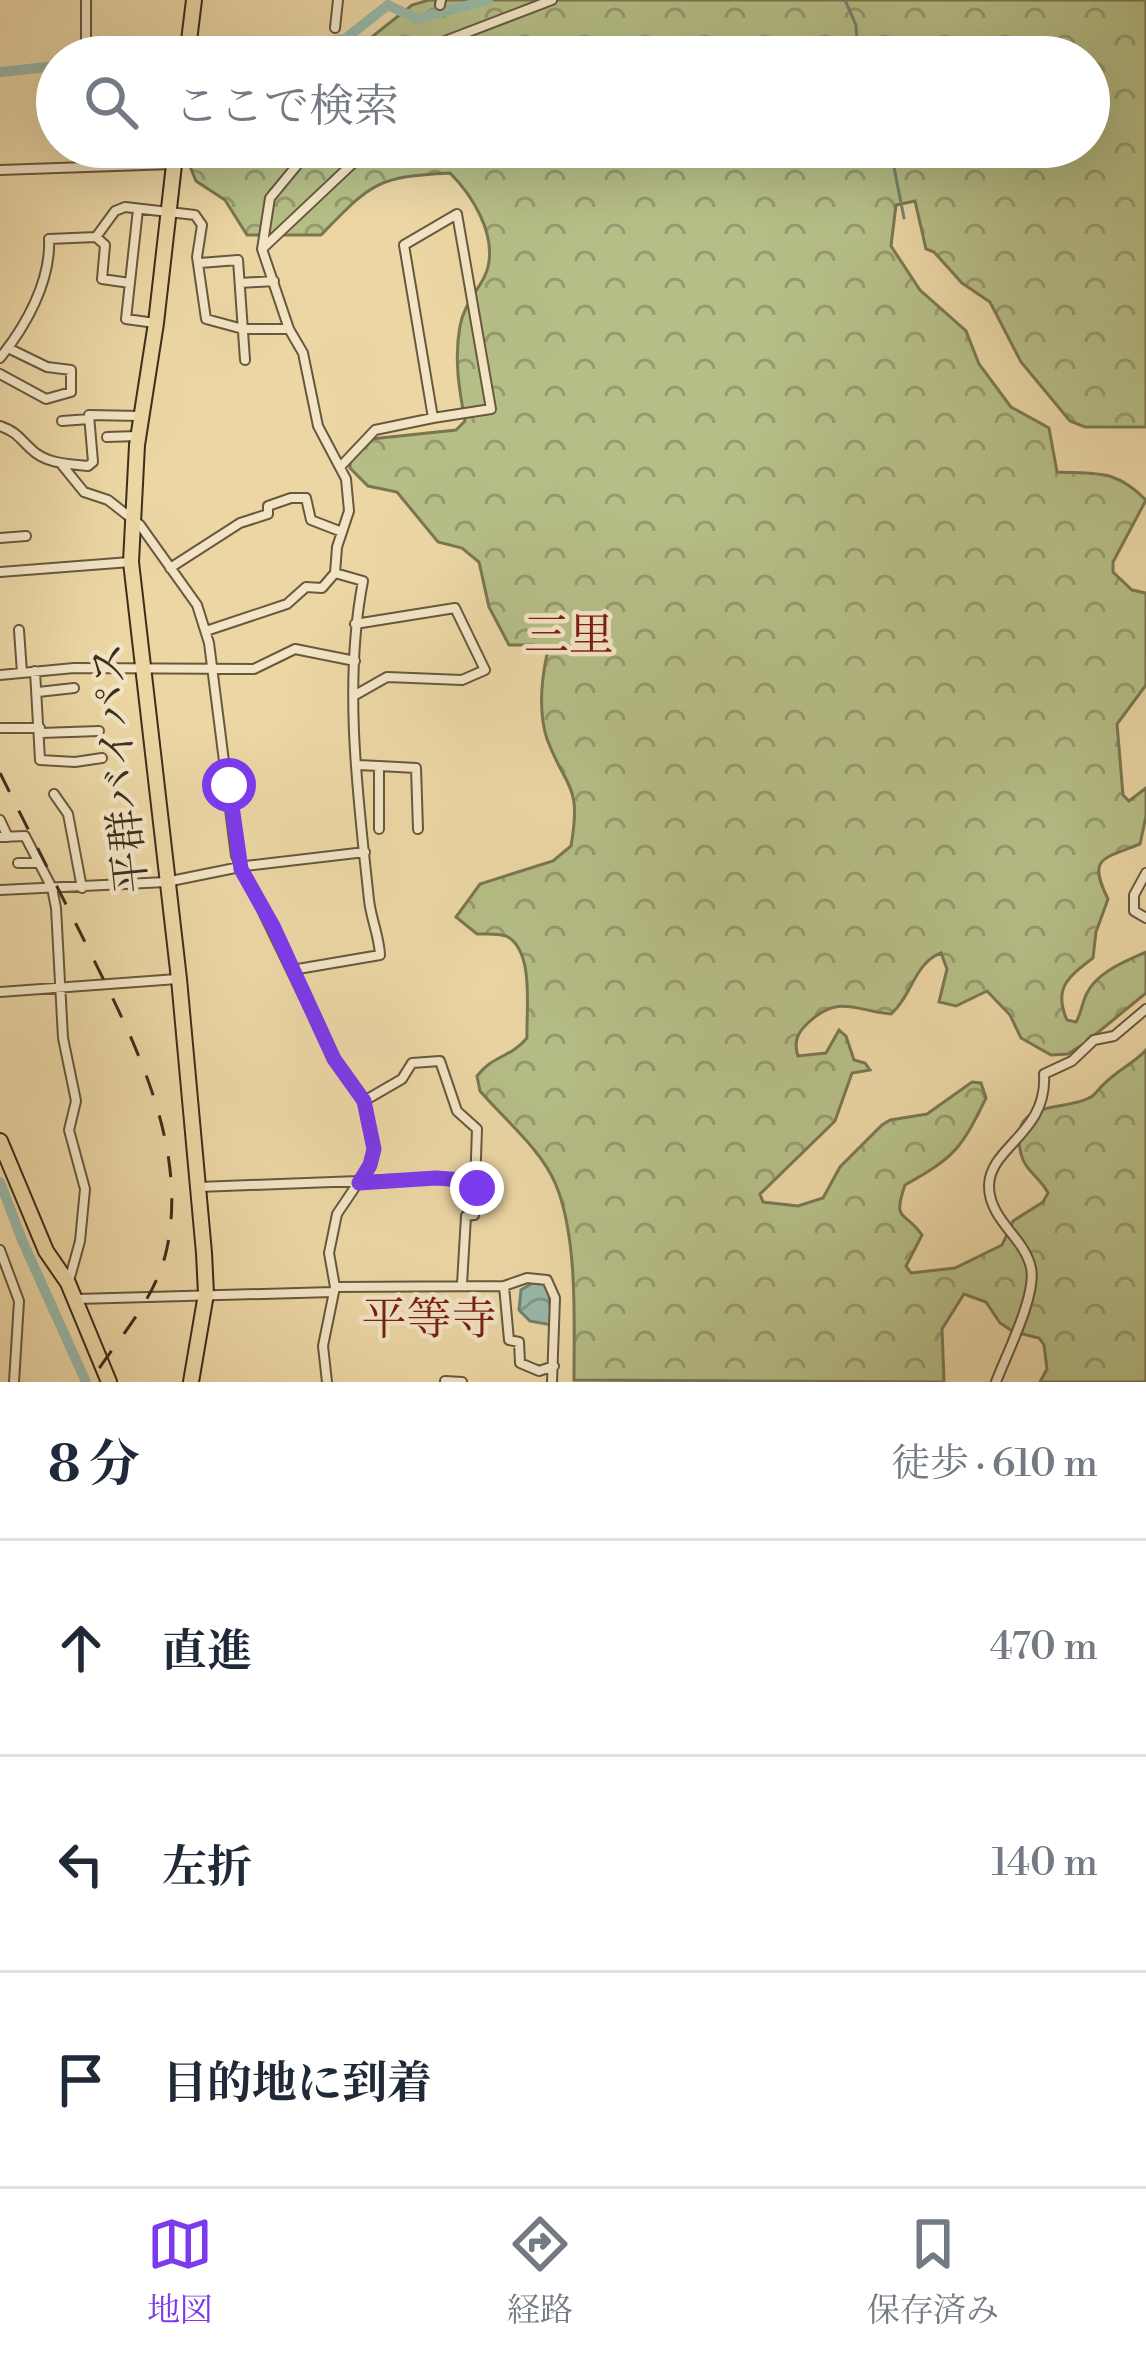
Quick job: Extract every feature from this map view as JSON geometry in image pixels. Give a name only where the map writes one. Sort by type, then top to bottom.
[{"type":"highway","points":[[190,36],[194,0]]},
{"type":"highway","name":"平群バイパス","points":[[175,168],[138,436],[131,562],[179,979],[206,1294],[191,1382]]},
{"type":"highway","points":[[0,1142],[46,1251],[68,1283],[109,1382]]},
{"type":"street","points":[[86,0],[86,36]]},
{"type":"street","points":[[334,28],[338,0]]},
{"type":"street","points":[[459,36],[552,0]]},
{"type":"street","points":[[0,170],[46,168]]},
{"type":"street","points":[[206,632],[287,604],[306,587],[322,588],[335,573],[349,511],[349,489],[318,426],[303,353],[289,329],[275,281],[265,268],[262,249],[270,198],[295,168]]},
{"type":"street","points":[[262,249],[349,168]]},
{"type":"street","points":[[96,237],[115,211],[125,207],[194,215],[202,225],[197,257],[206,319],[243,329],[289,329]]},
{"type":"street","points":[[138,209],[126,319],[156,323]]},
{"type":"street","points":[[340,467],[375,430],[491,409],[457,214],[404,245],[433,418]]},
{"type":"street","points":[[0,358],[15,338],[50,266],[49,239],[96,237],[105,245],[102,279],[130,283]]},
{"type":"street","points":[[200,263],[238,260],[245,360]]},
{"type":"street","points":[[240,283],[275,281]]},
{"type":"street","points":[[0,332],[15,338]]},
{"type":"street","points":[[0,374],[46,399],[71,392],[71,370],[47,367],[8,348]]},
{"type":"street","points":[[62,465],[92,465],[92,413],[141,416]]},
{"type":"street","points":[[62,421],[89,419]]},
{"type":"street","points":[[0,426],[62,465],[84,492],[108,500],[131,516],[197,605],[206,632],[241,869],[334,1059],[364,1101],[374,1149],[370,1165],[337,1214],[329,1253],[334,1290],[323,1346],[327,1382]]},
{"type":"street","points":[[107,436],[138,436]]},
{"type":"street","points":[[170,568],[240,523],[268,514],[268,506],[291,497],[306,497],[311,520],[342,532]]},
{"type":"street","points":[[0,538],[26,536]]},
{"type":"street","points":[[0,572],[131,562]]},
{"type":"street","points":[[292,970],[380,955],[369,903],[358,765],[355,624],[363,581],[335,573]]},
{"type":"street","points":[[355,624],[455,608],[485,670],[462,680],[387,677],[356,695]]},
{"type":"street","points":[[19,630],[22,673]]},
{"type":"street","points":[[0,675],[143,667],[260,668],[296,649],[355,661]]},
{"type":"street","points":[[35,671],[40,760],[101,758]]},
{"type":"street","points":[[38,692],[74,688]]},
{"type":"street","points":[[0,728],[99,731]]},
{"type":"street","points":[[358,765],[416,768],[418,829]]},
{"type":"street","points":[[379,766],[379,830]]},
{"type":"street","points":[[54,794],[68,814],[82,888]]},
{"type":"street","points":[[0,820],[4,837],[25,836],[52,888],[63,1038],[76,1101],[69,1130],[86,1189],[80,1241],[68,1283]]},
{"type":"street","points":[[0,890],[166,882],[365,852]]},
{"type":"street","points":[[17,863],[40,863]]},
{"type":"street","points":[[1146,873],[1134,895],[1134,911],[1146,918]]},
{"type":"street","points":[[0,992],[179,979]]},
{"type":"street","points":[[996,1382],[1032,1280],[1026,1254],[995,1209],[989,1187],[993,1171],[1040,1112],[1046,1097],[1044,1074],[1072,1061],[1094,1040],[1114,1036],[1146,1009]]},
{"type":"street","points":[[364,1101],[402,1079],[412,1063],[440,1060],[458,1111],[477,1129],[474,1215],[466,1216],[463,1284]]},
{"type":"street","points":[[197,1187],[436,1178],[477,1181]]},
{"type":"street","points":[[0,1250],[19,1301],[14,1382]]},
{"type":"street","points":[[75,1300],[504,1286],[537,1276],[554,1286],[553,1382]]},
{"type":"street","points":[[504,1286],[508,1340],[519,1342],[520,1363],[539,1371],[555,1364]]},
{"type":"street","points":[[445,1382],[462,1382]]},
{"type":"green space","points":[[429,0],[1146,0],[1146,427],[1085,427],[1070,421],[1021,362],[990,302],[926,249],[915,201],[896,205],[891,246],[920,290],[966,331],[979,364],[1011,407],[1049,428],[1057,472],[1115,478],[1146,500],[1113,562],[1113,572],[1132,590],[1146,593],[1146,685],[1117,724],[1123,795],[1129,801],[1146,788],[1146,816],[1140,844],[1108,857],[1099,867],[1108,899],[1093,958],[1065,984],[1063,1009],[1067,1020],[1076,1022],[1098,979],[1146,952],[1146,993],[1068,1054],[1051,1055],[1021,1038],[1010,1015],[987,991],[956,1006],[939,1002],[947,969],[941,953],[925,964],[891,1014],[848,1006],[820,1013],[799,1033],[798,1056],[826,1053],[839,1030],[854,1060],[870,1070],[852,1073],[835,1121],[760,1194],[763,1202],[798,1206],[823,1198],[840,1167],[882,1125],[927,1114],[972,1082],[981,1083],[986,1098],[963,1141],[946,1159],[905,1185],[900,1205],[902,1215],[922,1235],[906,1266],[911,1273],[955,1268],[1002,1245],[1013,1221],[1043,1202],[1048,1193],[1023,1160],[1022,1124],[1040,1110],[1091,1097],[1146,1050],[1146,1382],[1040,1382],[1047,1369],[1039,1338],[1014,1332],[1000,1323],[986,1302],[964,1294],[942,1329],[944,1382],[574,1380],[573,1281],[568,1230],[556,1185],[542,1159],[480,1091],[477,1076],[527,1038],[525,967],[515,943],[506,936],[477,934],[456,917],[480,884],[553,861],[571,846],[573,798],[542,718],[547,654],[533,645],[509,645],[489,607],[479,562],[462,548],[438,542],[397,492],[368,486],[350,468],[350,451],[371,439],[456,430],[465,421],[458,338],[466,308],[488,267],[485,228],[474,203],[450,173],[405,177],[376,186],[321,235],[247,235],[225,200],[196,181],[191,168],[1110,168],[1110,36],[373,36],[412,5]]},
{"type":"water","points":[[536,1281],[548,1285],[552,1325],[530,1321],[519,1310],[521,1290]]},
{"type":"waterway","points":[[349,36],[388,5],[417,19],[488,0]]},
{"type":"waterway","points":[[845,0],[857,36]]},
{"type":"waterway","points":[[0,72],[36,68]]},
{"type":"waterway","points":[[894,168],[904,218]]},
{"type":"waterway","points":[[0,1182],[86,1382]]},
{"type":"railway","points":[[0,773],[133,1042],[149,1082],[169,1165],[172,1206],[162,1267],[145,1302],[90,1382]]},
{"type":"district","name":"三里","points":[[569,636]]},
{"type":"district","name":"平等寺","points":[[429,1320]]},
{"type":"route","points":[[229,785],[241,869],[274,928],[334,1059],[364,1101],[374,1149],[359,1183],[436,1178],[477,1181],[477,1188]]}]
